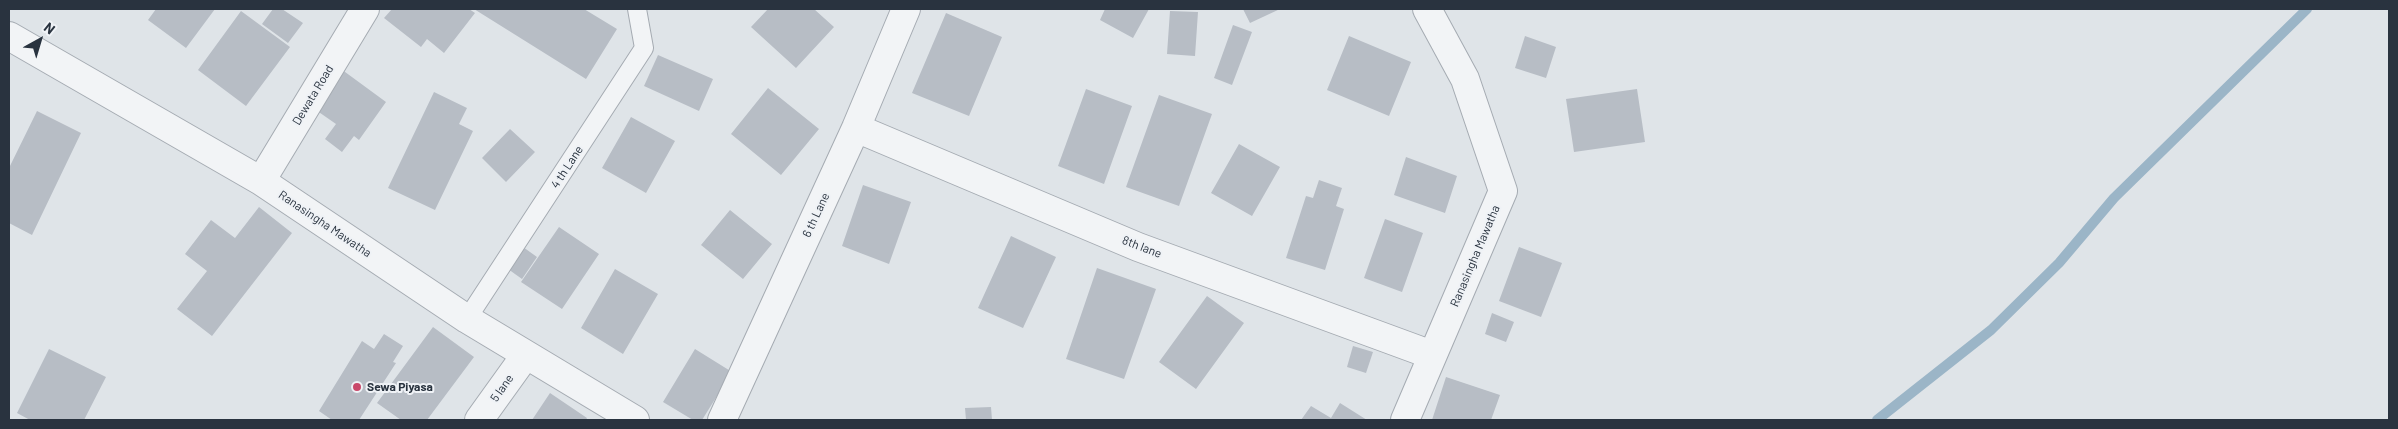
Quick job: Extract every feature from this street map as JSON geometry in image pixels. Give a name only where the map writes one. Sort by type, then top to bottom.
[{"type":"street","name":"Dewata Road","points":[[261,181],[365,9]]},
{"type":"street","name":"6 th Lane","points":[[722,420],[856,128],[906,9]]},
{"type":"street","name":"Ranasingha Mawatha","points":[[1404,420],[1503,190],[1465,79],[1426,9]]},
{"type":"street","name":"Ranasingha Mawatha","points":[[9,36],[261,181],[467,319],[525,356],[635,420]]},
{"type":"street","name":"8th lane","points":[[856,128],[1138,247],[1432,355]]},
{"type":"street","name":"5 lane","points":[[480,420],[525,356]]},
{"type":"lane","name":"4 th Lane","points":[[467,319],[644,48],[637,9]]},
{"type":"building","points":[[156,9],[215,9],[186,48],[148,20]]},
{"type":"building","points":[[273,9],[282,9],[303,23],[288,43],[262,24]]},
{"type":"building","points":[[392,9],[469,9],[475,13],[444,53],[427,39],[421,47],[384,18]]},
{"type":"building","points":[[474,9],[584,9],[617,29],[586,79]]},
{"type":"building","points":[[768,9],[814,9],[834,27],[796,68],[751,27]]},
{"type":"building","points":[[1105,9],[1149,9],[1133,38],[1100,20]]},
{"type":"building","points":[[1243,9],[1280,9],[1250,23]]},
{"type":"building","points":[[241,11],[290,47],[246,106],[198,70]]},
{"type":"building","points":[[1170,11],[1198,12],[1195,56],[1167,54]]},
{"type":"building","points":[[946,13],[1002,37],[969,116],[912,93]]},
{"type":"building","points":[[1233,25],[1252,32],[1232,85],[1214,78]]},
{"type":"building","points":[[1349,36],[1411,62],[1389,116],[1327,90]]},
{"type":"building","points":[[1525,36],[1556,47],[1546,78],[1515,68]]},
{"type":"building","points":[[658,55],[713,79],[699,111],[644,86]]},
{"type":"building","points":[[341,69],[386,102],[359,140],[354,136],[342,152],[325,139],[336,124],[313,108]]},
{"type":"building","points":[[768,88],[819,129],[781,175],[731,134]]},
{"type":"building","points":[[1086,89],[1132,106],[1104,184],[1058,166]]},
{"type":"building","points":[[1637,89],[1645,142],[1574,152],[1566,99]]},
{"type":"building","points":[[434,92],[467,108],[459,124],[473,131],[435,210],[388,188]]},
{"type":"building","points":[[1159,95],[1212,114],[1179,206],[1126,187]]},
{"type":"building","points":[[37,111],[81,133],[32,235],[9,223],[9,168]]},
{"type":"building","points":[[631,117],[675,141],[646,193],[602,168]]},
{"type":"building","points":[[510,129],[535,152],[506,182],[482,158]]},
{"type":"building","points":[[1239,144],[1280,167],[1252,216],[1211,193]]},
{"type":"building","points":[[1406,157],[1457,176],[1445,213],[1394,195]]},
{"type":"building","points":[[1319,180],[1342,188],[1336,206],[1344,209],[1325,270],[1286,258],[1306,196],[1313,198]]},
{"type":"building","points":[[863,185],[911,202],[889,264],[842,246]]},
{"type":"building","points":[[259,207],[292,233],[212,336],[177,309],[207,271],[185,254],[211,220],[235,238]]},
{"type":"building","points":[[730,210],[772,244],[743,279],[701,245]]},
{"type":"building","points":[[1385,219],[1423,233],[1402,292],[1364,278]]},
{"type":"building","points":[[559,227],[599,254],[562,309],[521,282]]},
{"type":"building","points":[[1011,236],[1056,257],[1023,328],[978,308]]},
{"type":"building","points":[[523,247],[537,257],[522,279],[508,269]]},
{"type":"building","points":[[1519,247],[1562,263],[1541,317],[1499,301]]},
{"type":"building","points":[[1097,268],[1156,289],[1124,379],[1066,359]]},
{"type":"building","points":[[615,269],[658,294],[623,354],[581,328]]},
{"type":"building","points":[[1207,296],[1244,323],[1196,389],[1159,362]]},
{"type":"building","points":[[1492,313],[1514,322],[1506,342],[1485,334]]},
{"type":"building","points":[[433,327],[474,357],[427,420],[401,420],[377,403]]},
{"type":"building","name":"Sewa Piyasa","points":[[384,334],[403,346],[393,362],[396,363],[359,420],[332,420],[319,411],[362,341],[374,349]]},
{"type":"building","points":[[1353,346],[1373,352],[1366,373],[1347,367]]},
{"type":"building","points":[[49,349],[106,377],[84,420],[30,420],[17,413]]},
{"type":"building","points":[[695,349],[732,372],[702,420],[693,420],[663,402]]},
{"type":"building","points":[[1446,377],[1500,395],[1491,420],[1432,420]]},
{"type":"building","points":[[550,393],[587,418],[586,420],[532,420]]},
{"type":"building","points":[[1340,403],[1367,420],[1301,420],[1311,406],[1331,418]]},
{"type":"building","points":[[991,407],[992,420],[966,420],[965,408]]},
{"type":"waterway","points":[[1877,420],[1991,330],[2059,263],[2114,198],[2307,9]]},
{"type":"place","name":"Sewa Piyasa","points":[[357,387]]}]
